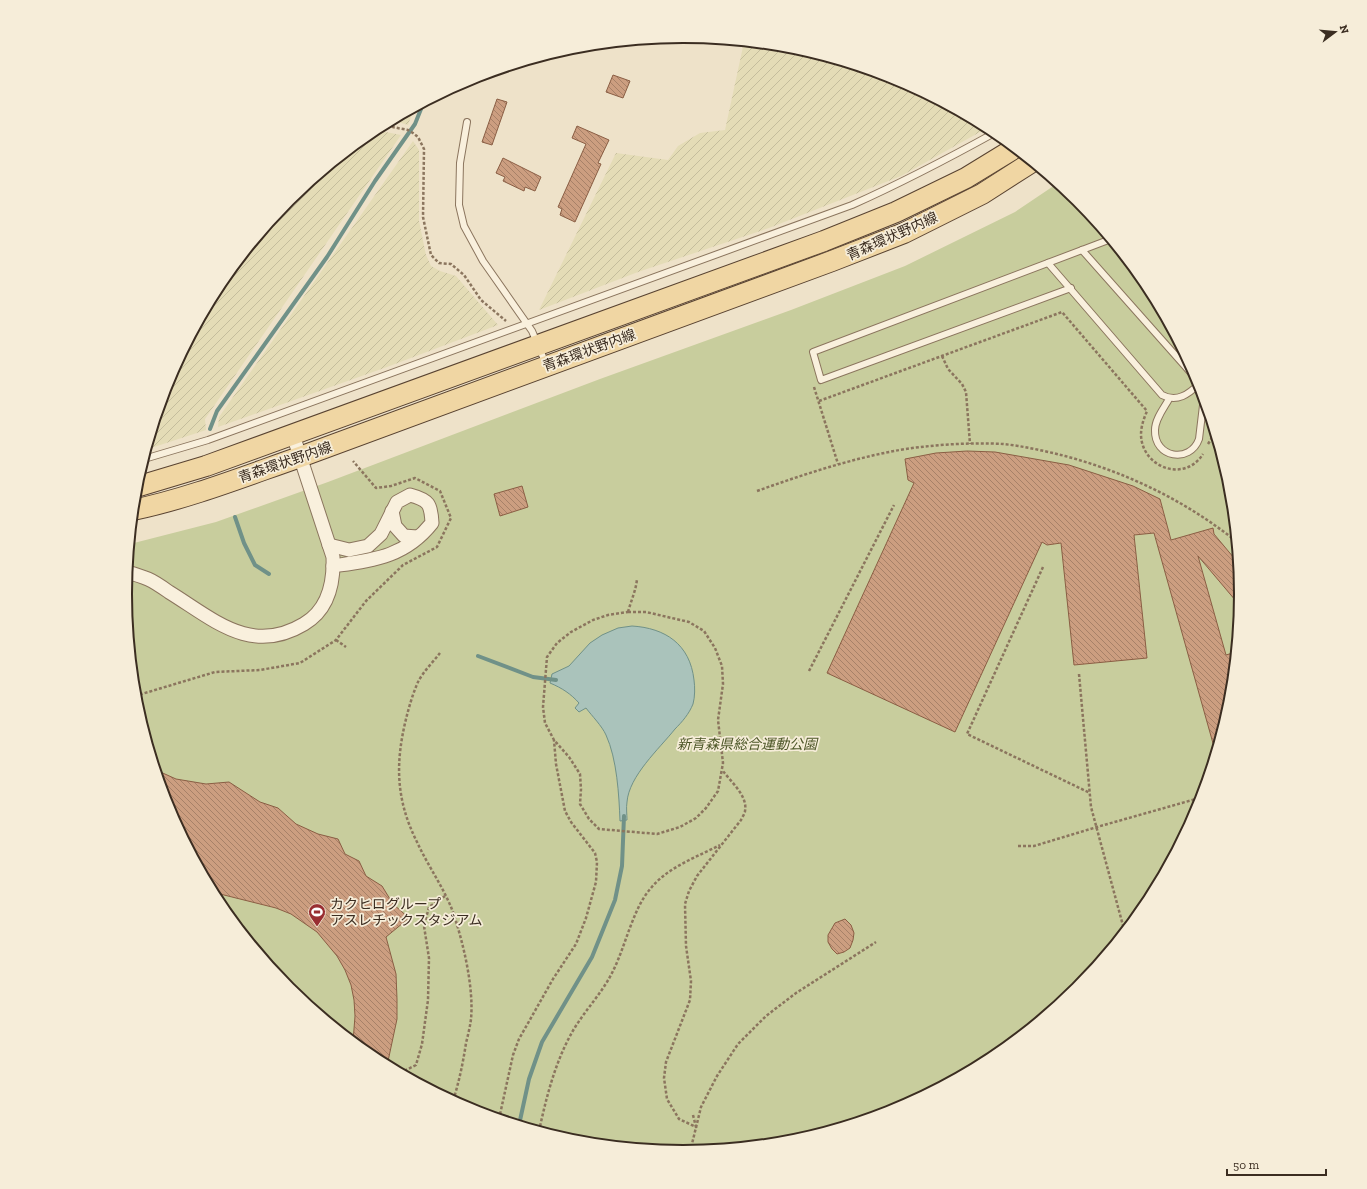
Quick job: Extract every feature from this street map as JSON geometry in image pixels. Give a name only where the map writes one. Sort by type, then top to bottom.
[{"type":"main road","name":"青森環状野内線","points":[[144,481],[206,466],[824,241],[896,212],[966,178],[1010,151]]},
{"type":"main road","name":"青森環状野内線","points":[[139,509],[214,486],[300,457],[832,262],[904,233],[982,194],[1028,164]]},
{"type":"main road","points":[[642,308],[650,328]]},
{"type":"street","points":[[133,574],[148,579],[228,629],[245,635],[262,637],[284,633],[296,629],[311,620],[329,593],[334,575],[333,557],[292,435]]},
{"type":"street","points":[[329,545],[349,550],[368,546],[381,534],[397,502],[410,495],[422,498],[431,508],[432,523],[423,534],[406,546],[390,555],[366,561],[333,566]]},
{"type":"street","points":[[392,511],[395,526],[404,536],[417,537]]},
{"type":"lane","points":[[467,122],[460,163],[459,205],[464,226],[483,261],[532,331],[547,366]]},
{"type":"lane","points":[[150,457],[208,440],[527,325],[852,205],[891,188],[989,136]]},
{"type":"lane","points":[[1071,288],[821,380],[813,352],[1106,241]]},
{"type":"lane","points":[[1082,250],[1185,367]]},
{"type":"lane","points":[[1048,263],[1162,395],[1169,399],[1177,399],[1187,394],[1195,387]]},
{"type":"lane","points":[[1169,399],[1156,422],[1154,431],[1158,444],[1169,454],[1177,455],[1192,450],[1197,445],[1203,408]]},
{"type":"path","points":[[392,127],[408,130],[413,133],[418,137],[424,149],[423,217],[431,255],[439,263],[451,264],[464,275],[481,300],[515,329]]},
{"type":"path","points":[[819,401],[1062,312],[1147,410],[1141,435],[1148,458],[1160,466],[1168,469],[1176,469],[1193,464],[1204,451]]},
{"type":"path","points":[[942,356],[948,369],[962,384],[966,392],[970,444]]},
{"type":"path","points":[[814,387],[838,464]]},
{"type":"path","points":[[1208,445],[1212,438]]},
{"type":"path","points":[[757,491],[806,473],[895,450],[970,444],[1003,444],[1046,451],[1090,463],[1132,478],[1165,494],[1194,511],[1232,538]]},
{"type":"path","points":[[809,671],[894,505]]},
{"type":"path","points":[[1043,567],[967,734],[1090,793]]},
{"type":"path","points":[[628,612],[637,579]]},
{"type":"path","points":[[628,612],[646,612],[689,622],[704,631],[715,648],[722,666],[723,684],[718,720],[723,763],[718,791],[706,808],[696,818],[680,827],[657,834],[600,829],[589,819],[580,804],[580,774],[569,757],[554,740],[545,723],[543,706],[547,657],[557,643],[571,632],[593,620],[608,615],[628,612]]},
{"type":"path","points":[[336,640],[346,647]]},
{"type":"path","points":[[440,653],[418,681],[408,710],[399,754],[399,775],[401,797],[406,817],[452,911],[463,950],[470,991],[471,1019],[459,1082],[455,1096]]},
{"type":"path","points":[[1079,674],[1092,807],[1123,927]]},
{"type":"path","points":[[500,1115],[513,1055],[519,1039],[553,979],[576,944],[586,918],[596,882],[598,862],[595,853],[570,822],[565,811],[556,764],[554,740]]},
{"type":"path","points":[[696,1127],[679,1119],[667,1099],[664,1078],[666,1062],[690,1000],[691,981],[686,946],[686,904],[689,891],[697,876],[741,820],[745,811],[744,801],[740,793],[722,771]]},
{"type":"path","points":[[1018,846],[1034,846],[1097,826],[1196,799]]},
{"type":"path","points":[[540,1127],[547,1094],[559,1060],[570,1036],[613,971],[641,901],[662,877],[722,844]]},
{"type":"path","points":[[405,1070],[416,1065],[422,1044],[428,1000],[429,958],[424,926],[429,907],[445,896]]},
{"type":"path","points":[[691,1146],[701,1107],[717,1076],[738,1044],[766,1016],[796,992],[876,942]]},
{"type":"path","points":[[693,1116],[696,1127]]},
{"type":"shaded area","points":[[743,47],[791,54],[861,72],[895,85],[927,100],[982,131],[901,176],[769,228],[638,272],[539,310],[616,153],[668,160],[678,146],[700,133],[725,130]]},
{"type":"shaded area","points":[[411,115],[408,125],[399,122]]},
{"type":"shaded area","points":[[384,132],[401,135],[205,419],[206,430],[152,448],[161,417],[174,383],[206,319],[225,288],[269,231],[320,180],[348,157]]},
{"type":"shaded area","points":[[413,141],[419,150],[419,221],[426,255],[431,266],[440,271],[456,276],[498,325],[387,367],[218,427],[219,417]]},
{"type":"green space","name":"新青森県総合運動公園","points":[[1053,186],[1098,231],[1142,288],[1178,351],[1193,383],[1206,417],[1224,487],[1234,558],[1234,631],[1230,666],[1224,702],[1206,772],[1193,806],[1161,870],[1142,901],[1098,958],[1047,1009],[1019,1032],[990,1053],[927,1089],[895,1104],[861,1117],[826,1127],[791,1135],[720,1145],[647,1145],[612,1141],[576,1135],[506,1117],[472,1104],[408,1072],[377,1053],[320,1009],[269,958],[225,901],[206,870],[174,806],[161,772],[151,737],[137,666],[133,631],[132,594],[135,543],[216,522],[328,482],[600,379],[791,310],[905,266],[1015,212]]},
{"type":"water","points":[[632,626],[655,630],[674,640],[687,657],[692,667],[694,695],[693,704],[683,721],[646,763],[633,782],[627,802],[627,820],[620,821],[615,766],[606,735],[586,708],[579,712],[575,708],[579,703],[576,700],[566,692],[550,683],[552,674],[569,666],[590,643],[602,635],[618,628]]},
{"type":"building","points":[[613,75],[630,81],[623,98],[606,92]]},
{"type":"building","points":[[497,99],[507,102],[492,145],[482,142]]},
{"type":"building","points":[[577,126],[609,140],[598,163],[601,164],[575,222],[560,215],[562,209],[558,207],[586,144],[572,138]]},
{"type":"building","points":[[503,158],[541,177],[535,191],[525,187],[524,191],[503,181],[505,177],[496,173]]},
{"type":"building","points":[[967,451],[995,452],[1069,465],[1133,486],[1160,499],[1171,540],[1213,528],[1214,534],[1234,558],[1235,594],[1235,600],[1198,556],[1226,655],[1231,653],[1224,702],[1214,745],[1154,533],[1134,535],[1147,658],[1074,665],[1061,543],[1047,545],[1042,542],[955,732],[827,673],[914,483],[908,480],[905,459],[936,453]]},
{"type":"building","points":[[522,486],[528,507],[500,516],[494,494]]},
{"type":"building","name":"カクヒログループ アスレチックスタジアム","points":[[161,772],[176,779],[206,784],[229,782],[260,802],[278,808],[296,824],[318,834],[338,839],[345,854],[359,861],[366,876],[382,886],[393,904],[409,918],[386,937],[396,974],[397,999],[397,1019],[388,1060],[353,1036],[355,1016],[351,985],[337,956],[317,932],[291,914],[276,908],[221,894],[189,838],[174,806]]},
{"type":"building","points":[[845,919],[851,925],[854,933],[853,940],[850,948],[837,954],[828,942],[828,935],[835,923]]},
{"type":"waterway","points":[[210,429],[217,411],[327,257],[375,181],[415,124],[420,110]]},
{"type":"waterway","points":[[235,517],[244,543],[255,565],[269,574]]},
{"type":"waterway","points":[[478,656],[533,677],[556,680]]},
{"type":"waterway","points":[[520,1121],[529,1079],[542,1042],[592,957],[615,900],[622,866],[624,816]]},
{"type":"place","name":"カクヒログループ アスレチックスタジアム","points":[[317,927]]}]
